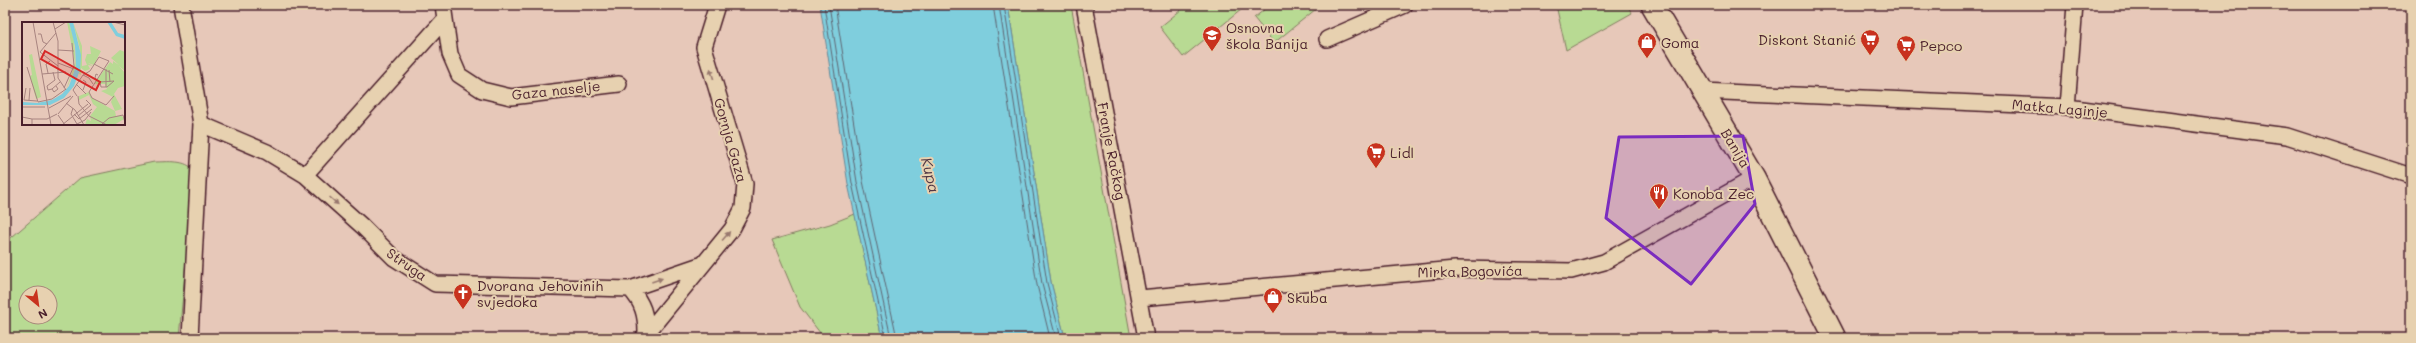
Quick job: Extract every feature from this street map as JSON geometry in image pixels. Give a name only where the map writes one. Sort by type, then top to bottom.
[{"type":"main road","name":"Banija","points":[[1652,5],[1754,178],[1835,338]]},
{"type":"street","points":[[181,5],[201,124],[190,338]]},
{"type":"street","name":"Gornja Gaza","points":[[700,265],[732,229],[743,208],[745,184],[704,47],[718,5]]},
{"type":"street","name":"Franje Račkog","points":[[1084,5],[1140,298],[1146,338]]},
{"type":"street","points":[[1327,39],[1405,5]]},
{"type":"street","points":[[2067,107],[2075,5]]},
{"type":"street","name":"Gaza naselje","points":[[444,12],[450,54],[459,75],[482,90],[511,98],[619,84]]},
{"type":"street","name":"Gaza naselje","points":[[305,175],[444,12]]},
{"type":"street","name":"Matka Laginje","points":[[1702,91],[2067,107],[2287,136],[2411,176]]},
{"type":"street","name":"Struga","points":[[201,124],[267,152],[305,175],[362,226],[394,258],[435,284],[630,289],[700,265]]},
{"type":"street","name":"Mirka Bogovića","points":[[1140,298],[1454,269],[1571,271],[1587,268],[1604,262],[1754,178]]},
{"type":"street","points":[[644,336],[700,265]]},
{"type":"street","points":[[630,289],[640,300],[646,315],[644,336]]},
{"type":"highlighted area","points":[[1743,136],[1755,204],[1691,284],[1606,218],[1619,137]]},
{"type":"green space","points":[[1008,5],[1071,5],[1131,338],[1065,338],[1051,282]]},
{"type":"green space","points":[[1187,5],[1247,5],[1183,57],[1160,27]]},
{"type":"green space","points":[[1270,5],[1313,5],[1316,9],[1274,43],[1254,18]]},
{"type":"green space","points":[[1556,5],[1627,5],[1632,13],[1566,50]]},
{"type":"green space","points":[[154,162],[182,163],[191,167],[194,171],[179,338],[5,338],[7,330],[5,326],[5,243],[80,178]]},
{"type":"green space","points":[[855,214],[882,338],[824,338],[800,307],[772,240],[830,224]]},
{"type":"water","name":"Kupa","points":[[820,5],[1008,5],[1051,282],[1065,338],[882,338],[848,184]]},
{"type":"place","name":"Osnovna škola Banija","points":[[1212,52]]},
{"type":"place","name":"Diskont Stanić","points":[[1870,56]]},
{"type":"place","name":"Goma","points":[[1647,59]]},
{"type":"place","name":"Pepco","points":[[1906,62]]},
{"type":"place","name":"Lidl","points":[[1376,169]]},
{"type":"place","name":"Konoba Zec","points":[[1659,210]]},
{"type":"place","name":"Dvorana Jehovinih svjedoka","points":[[463,310]]},
{"type":"place","name":"Skuba","points":[[1273,314]]}]
